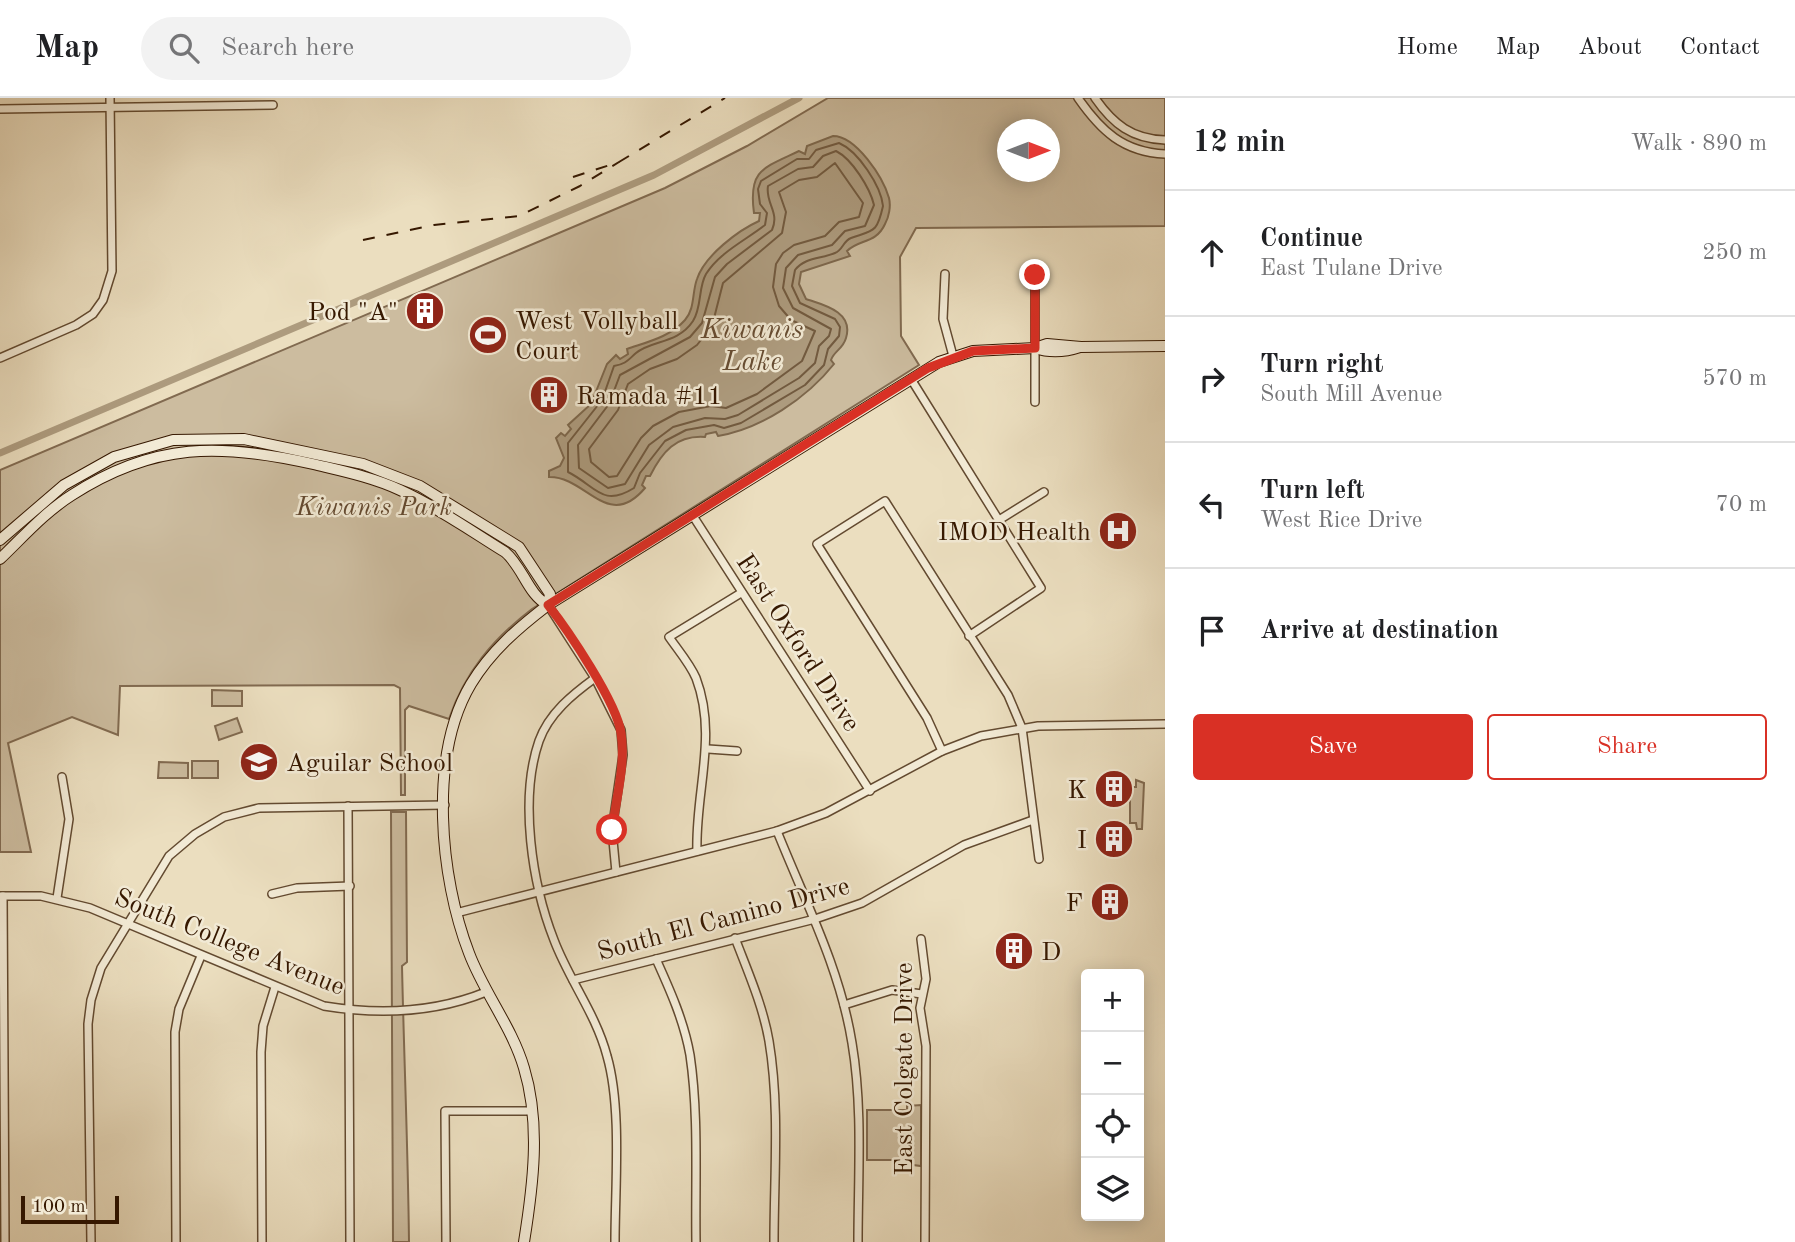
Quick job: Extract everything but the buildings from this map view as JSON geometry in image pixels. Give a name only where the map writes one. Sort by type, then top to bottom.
[{"type":"street","points":[[0,358],[93,314],[103,300],[112,271],[110,98]]},
{"type":"street","points":[[1078,98],[1111,138],[1135,150],[1165,155]]},
{"type":"street","points":[[1095,98],[1110,118],[1128,132],[1165,141]]},
{"type":"street","points":[[0,109],[273,105]]},
{"type":"street","points":[[945,274],[942,307],[953,356]]},
{"type":"street","points":[[1035,275],[1035,402]]},
{"type":"street","points":[[524,1242],[531,1207],[533,1111],[524,1068],[510,1034],[486,992],[469,954],[449,880],[445,805],[451,736],[470,685],[502,644],[548,605],[911,379],[953,356],[989,348],[1035,348],[1058,343],[1081,347],[1165,346]]},
{"type":"street","points":[[911,379],[1041,588],[969,636]]},
{"type":"street","points":[[10,549],[1,539],[48,497],[94,467],[134,450],[173,440],[213,437],[265,441],[363,464],[405,479],[519,547],[550,594],[548,605]]},
{"type":"street","points":[[0,559],[52,510],[88,485],[132,464],[186,451],[253,452],[365,477],[401,490],[505,552],[539,601],[548,605],[595,678],[621,730],[623,755],[612,830],[616,872]]},
{"type":"street","points":[[401,490],[405,479]]},
{"type":"street","points":[[999,520],[1044,492]]},
{"type":"street","points":[[942,751],[927,718],[817,544],[885,501],[1008,695],[1022,728],[1039,859]]},
{"type":"street","name":"East Oxford Drive","points":[[693,516],[870,791]]},
{"type":"street","points":[[529,585],[540,578]]},
{"type":"street","points":[[697,851],[696,820],[708,749],[705,707],[695,675],[669,637],[741,593]]},
{"type":"street","points":[[595,678],[572,695],[540,738],[532,770],[531,804],[537,891],[555,942],[599,1030],[613,1084],[615,1242]]},
{"type":"street","points":[[456,912],[777,831],[826,813],[942,751],[981,736],[1022,728],[1165,724]]},
{"type":"street","points":[[708,749],[737,751]]},
{"type":"street","points":[[57,898],[69,819],[62,777]]},
{"type":"street","points":[[91,1242],[88,1024],[91,1000],[101,968],[169,856],[195,834],[224,817],[283,806],[445,805]]},
{"type":"street","points":[[348,806],[350,1242]]},
{"type":"street","name":"South El Camino Drive","points":[[573,979],[814,919],[862,903],[964,845],[1033,820]]},
{"type":"street","points":[[777,831],[834,967],[853,1045],[857,1098],[858,1242]]},
{"type":"street","points":[[272,894],[297,888],[349,886]]},
{"type":"street","points":[[2,896],[5,1242]]},
{"type":"street","name":"South College Avenue","points":[[2,896],[57,898],[90,908],[324,1006],[349,1010],[426,1009],[458,1003],[486,992]]},
{"type":"street","points":[[735,938],[758,998],[769,1040],[774,1082],[774,1242]]},
{"type":"street","name":"East Colgate Drive","points":[[921,939],[926,979],[920,1008],[926,1046],[925,1242]]},
{"type":"street","points":[[176,1242],[175,1032],[179,1010],[201,956]]},
{"type":"street","points":[[656,959],[677,1007],[690,1053],[694,1102],[696,1242]]},
{"type":"street","points":[[262,1242],[261,1052],[263,1026],[275,987]]},
{"type":"street","points":[[844,1005],[892,990],[922,994]]},
{"type":"street","points":[[446,1242],[444,1111],[533,1111]]},
{"type":"green space","name":"Kiwanis Park","points":[[828,98],[1165,98],[1165,226],[916,228],[900,257],[901,336],[919,365],[532,609],[505,632],[472,671],[449,719],[409,706],[405,710],[405,795],[401,795],[400,688],[394,685],[120,686],[118,735],[72,717],[8,743],[31,852],[0,852],[0,470],[665,188],[747,146]]},
{"type":"green space","points":[[212,690],[242,691],[242,706],[212,706]]},
{"type":"green space","points":[[237,718],[242,732],[219,740],[215,726]]},
{"type":"green space","points":[[192,761],[218,761],[218,778],[192,778]]},
{"type":"green space","points":[[159,762],[188,763],[188,778],[158,778]]},
{"type":"green space","points":[[1136,780],[1144,783],[1142,829],[1137,829],[1136,823],[1130,823],[1130,787],[1136,787]]},
{"type":"green space","points":[[391,812],[406,812],[407,962],[402,966],[409,1242],[393,1242]]},
{"type":"green space","points":[[921,1105],[921,1166],[906,1164],[906,1160],[867,1160],[867,1110],[907,1110],[907,1106]]},
{"type":"water","name":"Kiwanis Lake","points":[[833,136],[851,143],[867,159],[881,179],[890,204],[888,218],[881,230],[877,235],[847,251],[850,256],[801,272],[799,284],[806,299],[836,311],[846,322],[846,338],[832,357],[834,364],[797,400],[750,427],[718,436],[716,432],[678,442],[665,453],[650,476],[646,476],[642,485],[645,488],[632,500],[620,505],[608,504],[574,484],[549,477],[549,471],[560,466],[564,458],[556,438],[561,433],[565,436],[571,429],[568,425],[591,404],[607,364],[616,355],[620,359],[628,354],[627,349],[658,338],[679,326],[688,316],[697,279],[707,261],[742,230],[759,221],[760,213],[754,213],[753,188],[761,172],[799,151],[805,154],[807,146]]},
{"type":"waterway","points":[[0,453],[654,175],[799,98]]},
{"type":"railway","points":[[573,177],[619,162],[725,98]]},
{"type":"railway","points":[[363,240],[434,225],[519,216],[580,186],[619,162]]},
{"type":"place","name":"Pod \"A\"","points":[[425,311]]},
{"type":"place","name":"West Vollyball Court","points":[[488,335]]},
{"type":"place","name":"Ramada #11","points":[[549,395]]},
{"type":"place","name":"IMOD Health","points":[[1118,531]]},
{"type":"place","name":"Aguilar School","points":[[259,762]]},
{"type":"place","name":"K","points":[[1114,789]]},
{"type":"place","name":"I","points":[[1114,839]]},
{"type":"place","name":"F","points":[[1110,902]]},
{"type":"place","name":"D","points":[[1014,951]]},
{"type":"route","points":[[612,830],[623,755],[621,730],[614,711],[595,678],[548,605],[928,368],[953,356],[989,348],[1035,348],[1035,275]]}]
